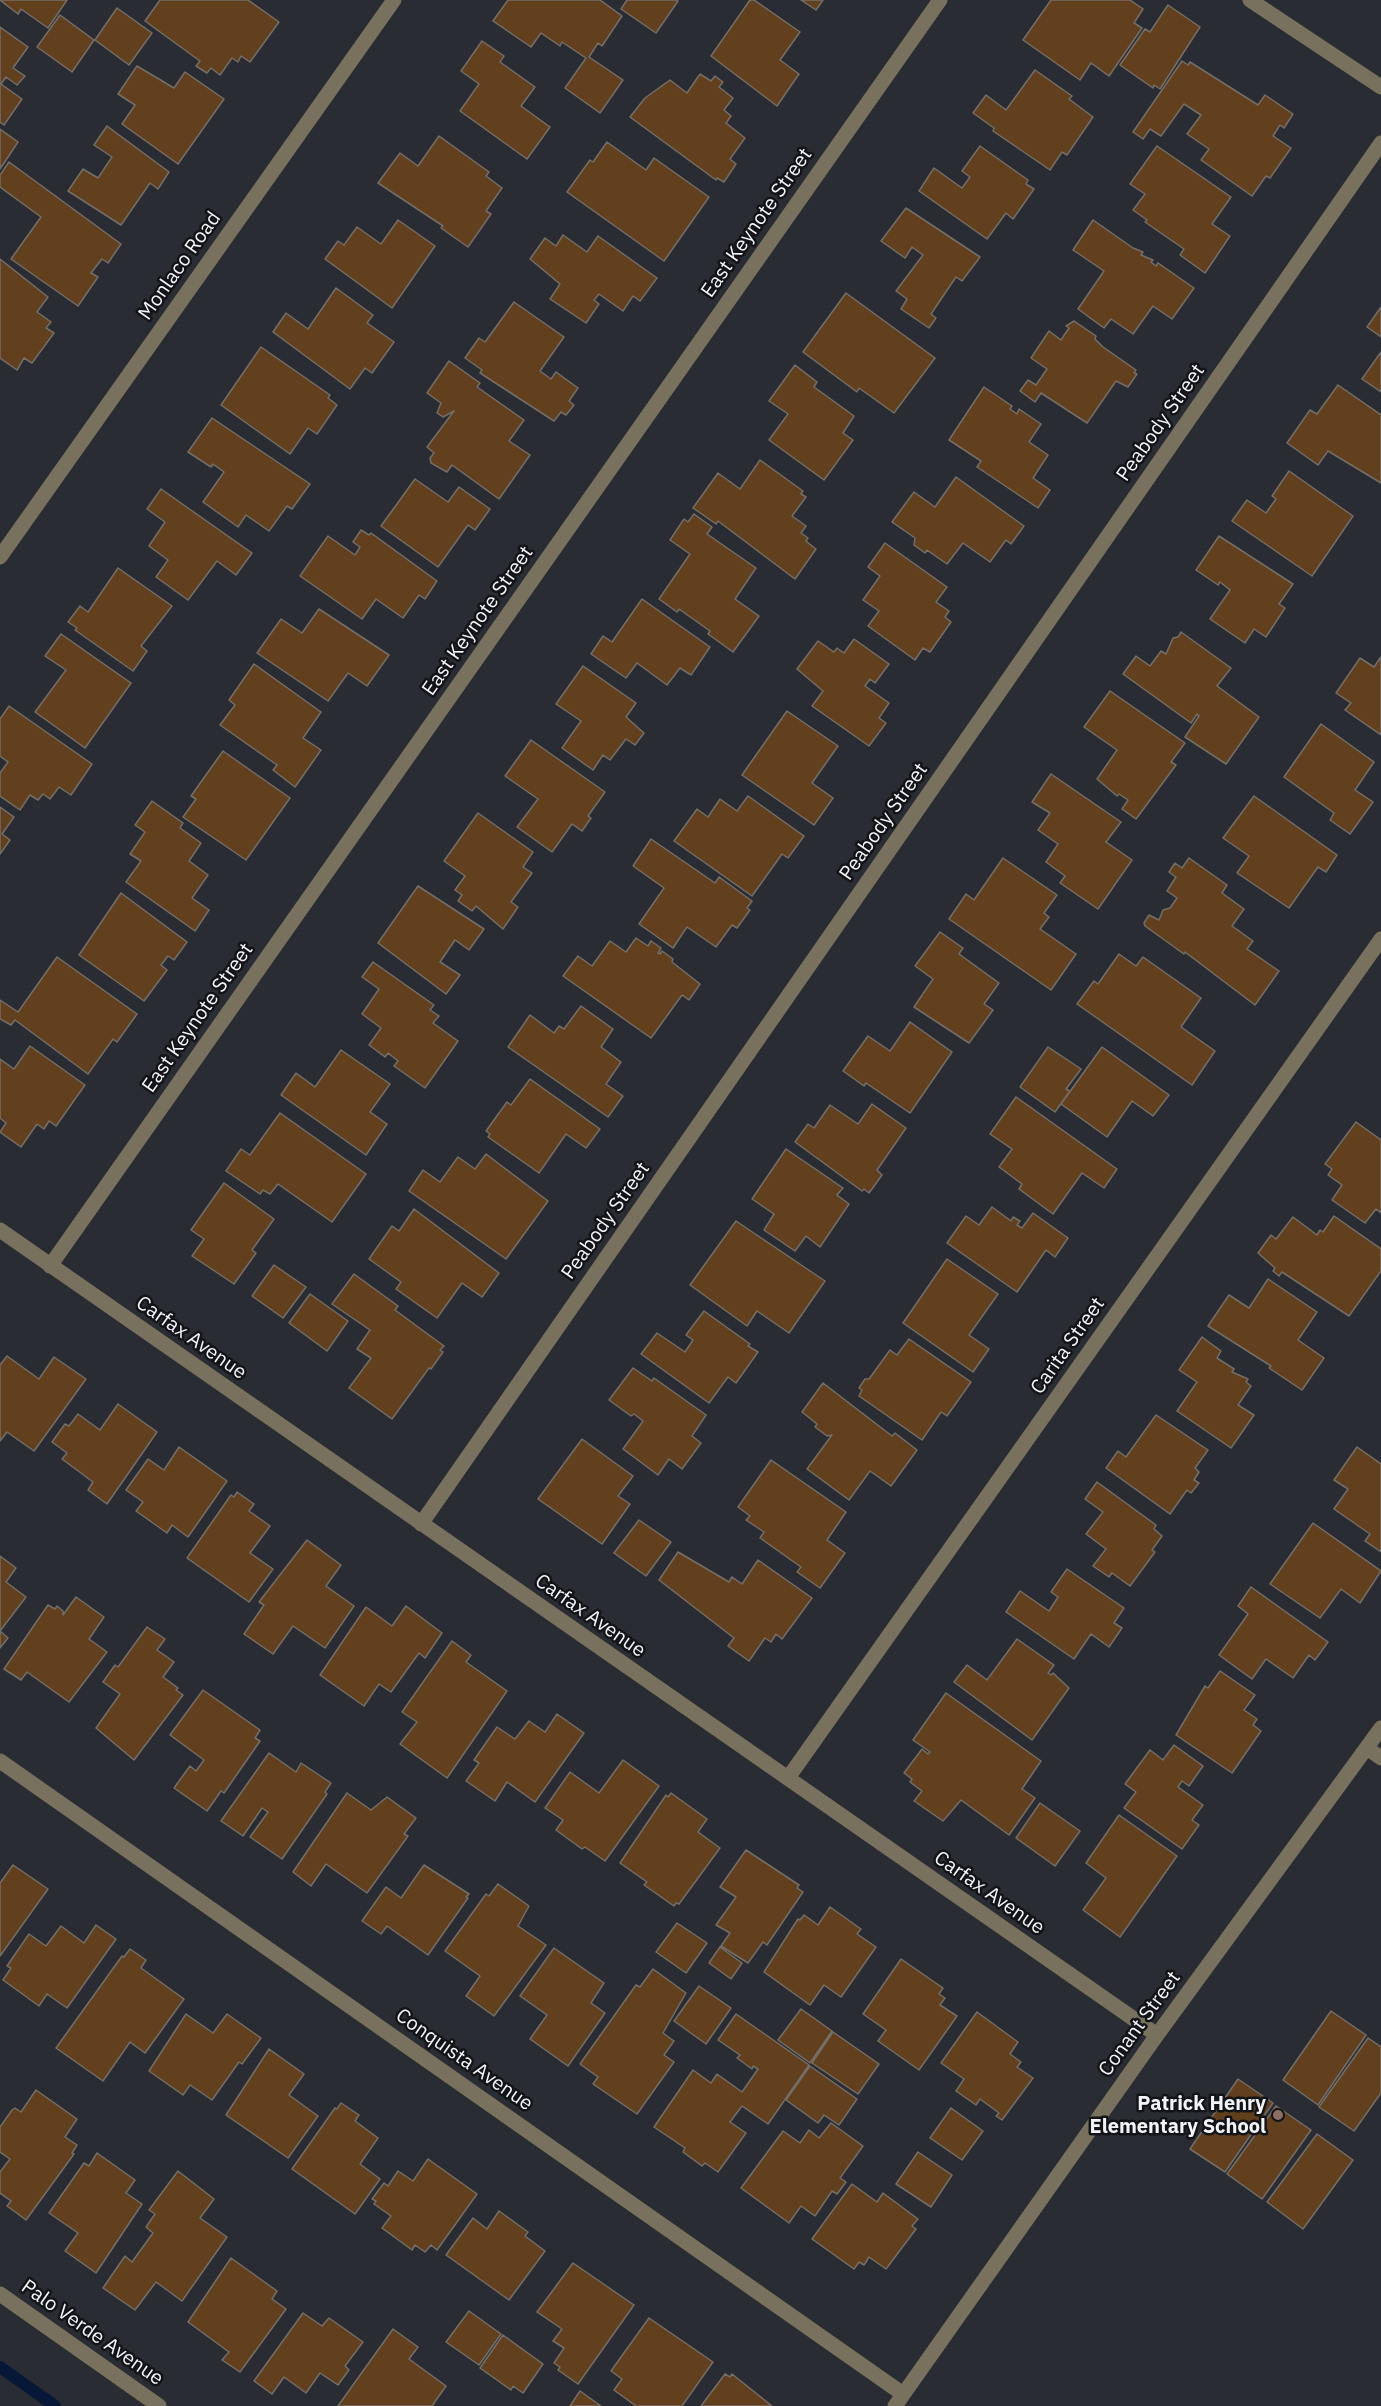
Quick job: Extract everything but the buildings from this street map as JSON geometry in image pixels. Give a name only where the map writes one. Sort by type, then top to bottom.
[{"type":"street","name":"Monlaco Road","points":[[0,557],[394,0]]},
{"type":"street","name":"East Keynote Street","points":[[50,1266],[940,0]]},
{"type":"street","points":[[1250,0],[1381,87]]},
{"type":"street","name":"Peabody Street","points":[[421,1524],[1381,143]]},
{"type":"street","name":"Carita Street","points":[[788,1778],[1381,939]]},
{"type":"street","name":"Carfax Avenue","points":[[0,1230],[1157,2035]]},
{"type":"street","name":"Conant Street","points":[[899,2400],[1157,2035],[1381,1728]]},
{"type":"street","points":[[1367,1748],[1381,1758]]},
{"type":"street","name":"Conquista Avenue","points":[[0,1761],[899,2400]]},
{"type":"street","name":"Palo Verde Avenue","points":[[0,2294],[159,2406]]},
{"type":"waterway","points":[[0,2367],[55,2406]]},
{"type":"place","name":"Patrick Henry Elementary School","points":[[1278,2115]]}]
